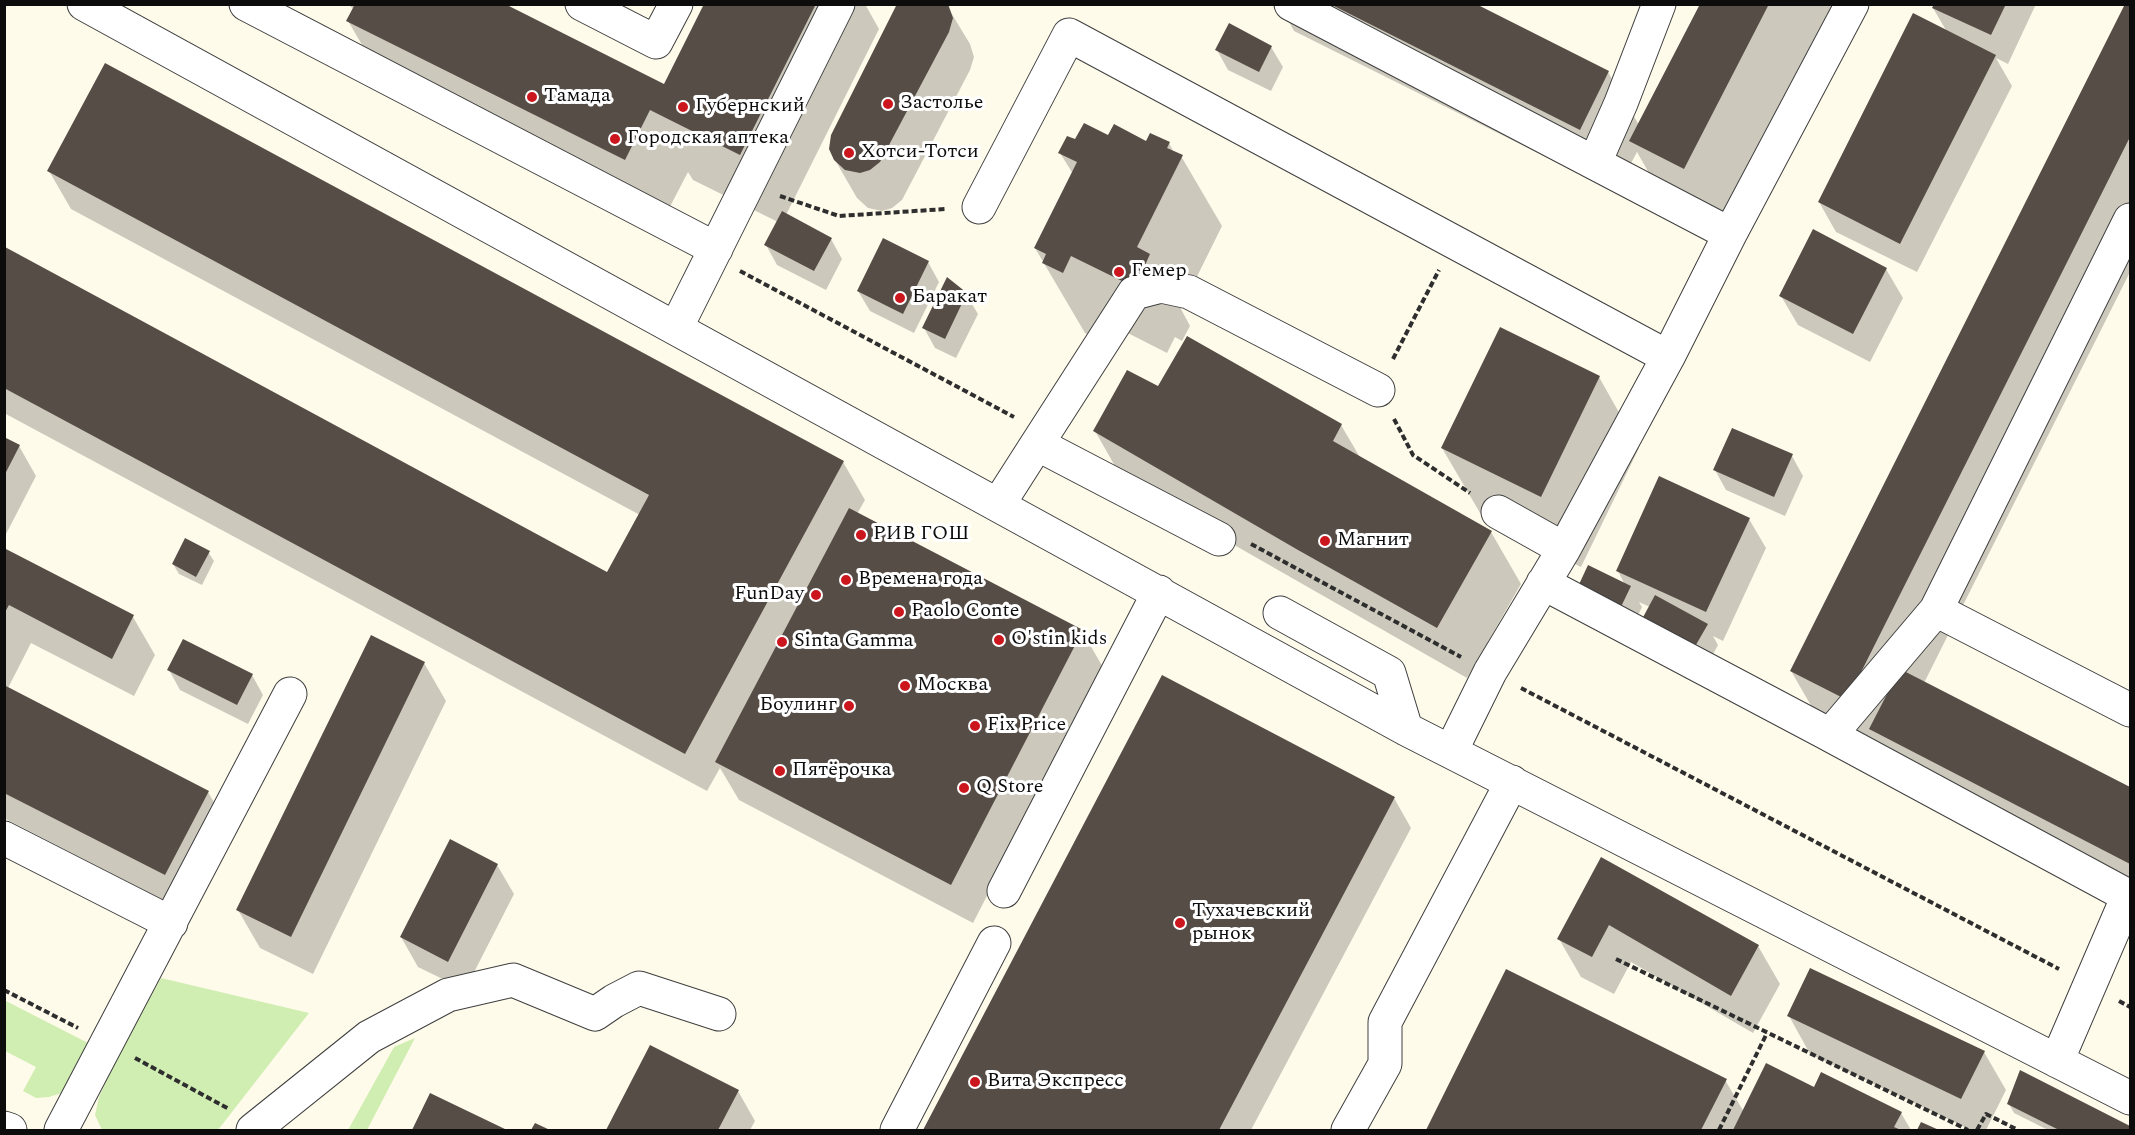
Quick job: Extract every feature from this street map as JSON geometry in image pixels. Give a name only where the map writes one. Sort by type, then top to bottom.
[{"type":"street","points":[[84,4],[130,16],[869,436],[1159,592],[1406,729],[2130,1098]]},
{"type":"street","points":[[246,4],[716,249]]},
{"type":"street","points":[[582,4],[656,42],[676,4]]},
{"type":"street","points":[[676,328],[838,4]]},
{"type":"street","points":[[1291,4],[1730,234]]},
{"type":"street","points":[[1595,162],[1621,104],[1659,4]]},
{"type":"street","points":[[1451,751],[1490,672],[1564,549],[1668,357],[1730,234],[1852,4]]},
{"type":"street","points":[[980,207],[1069,35],[1668,357]]},
{"type":"street","points":[[1830,735],[1936,610],[2130,220]]},
{"type":"street","points":[[998,505],[1134,292],[1161,286],[1189,292],[1378,390]]},
{"type":"street","points":[[1037,444],[1219,539]]},
{"type":"street","points":[[1498,512],[1564,549]]},
{"type":"street","points":[[1543,583],[2129,897],[2057,1061]]},
{"type":"street","points":[[1004,891],[1159,592]]},
{"type":"street","points":[[1936,610],[2130,710]]},
{"type":"street","points":[[1280,613],[1389,673],[1406,729]]},
{"type":"street","points":[[61,1131],[290,694]]},
{"type":"street","points":[[1348,1131],[1385,1064],[1385,1022],[1512,782]]},
{"type":"street","points":[[4,838],[171,923]]},
{"type":"street","points":[[897,1131],[994,943]]},
{"type":"street","points":[[254,1131],[369,1037],[448,995],[513,980],[596,1014],[614,1001],[639,988],[719,1014]]},
{"type":"street","points":[[4,1128],[10,1131]]},
{"type":"path","points":[[748,186],[840,216],[980,207]]},
{"type":"path","points":[[1454,242],[1378,390],[1413,455],[1498,512]]},
{"type":"path","points":[[1616,959],[1968,1131]]},
{"type":"path","points":[[1719,1131],[1767,1033]]},
{"type":"path","points":[[1977,1131],[1986,1114],[2018,1131]]},
{"type":"green space","points":[[161,978],[309,1013],[218,1130],[102,1130],[95,1115],[99,1097],[114,1063]]},
{"type":"green space","points":[[4,1000],[94,1046],[68,1091],[49,1097],[36,1098],[23,1091],[36,1067],[5,1051]]},
{"type":"green space","points":[[415,1038],[367,1130],[348,1130],[394,1047]]},
{"type":"building","points":[[355,4],[505,4],[664,84],[704,4],[816,4],[740,155],[650,110],[625,160],[346,21]]},
{"type":"building","points":[[897,4],[948,4],[953,18],[949,32],[880,162],[870,170],[860,173],[845,170],[834,160],[829,149],[831,135]]},
{"type":"building","points":[[1330,4],[1476,4],[1609,71],[1580,130]]},
{"type":"building","points":[[1700,4],[1769,4],[1684,169],[1629,141]]},
{"type":"building","points":[[1934,4],[2006,4],[1991,35],[1932,8]]},
{"type":"building","points":[[2125,4],[2130,4],[2130,137],[1847,700],[1790,671]]},
{"type":"building","points":[[1913,13],[1996,55],[1900,244],[1818,202]]},
{"type":"building","points":[[1229,23],[1272,46],[1259,72],[1215,50]]},
{"type":"building","points":[[105,63],[844,461],[685,754],[4,388],[5,247],[607,572],[649,495],[47,171]]},
{"type":"building","points":[[1084,123],[1108,135],[1114,124],[1146,141],[1150,133],[1170,142],[1167,148],[1183,155],[1137,247],[1150,254],[1142,272],[1134,268],[1126,283],[1071,256],[1063,273],[1042,263],[1046,254],[1034,248],[1077,162],[1058,153],[1067,136],[1075,139]]},
{"type":"building","points":[[782,211],[832,238],[814,271],[764,245]]},
{"type":"building","points":[[1813,229],[1887,268],[1853,334],[1779,296]]},
{"type":"building","points":[[883,238],[929,261],[903,314],[857,291]]},
{"type":"building","points":[[947,277],[967,293],[945,339],[922,328]]},
{"type":"building","points":[[1500,327],[1600,376],[1541,497],[1441,448]]},
{"type":"building","points":[[1187,336],[1342,424],[1333,441],[1492,531],[1437,628],[1093,431],[1127,370],[1158,386]]},
{"type":"building","points":[[1732,428],[1793,454],[1774,497],[1713,470]]},
{"type":"building","points":[[4,437],[20,445],[4,476]]},
{"type":"building","points":[[1659,476],[1750,518],[1706,612],[1616,571]]},
{"type":"building","name":"Москва","points":[[849,508],[1083,630],[951,885],[715,762]]},
{"type":"building","points":[[185,538],[210,551],[196,577],[172,564]]},
{"type":"building","points":[[4,548],[134,615],[112,659],[9,605],[4,614]]},
{"type":"building","points":[[1588,565],[1631,586],[1618,613],[1575,593]]},
{"type":"building","points":[[1655,595],[1708,624],[1693,650],[1641,621]]},
{"type":"building","points":[[371,635],[425,662],[291,937],[236,910]]},
{"type":"building","points":[[183,639],[253,674],[237,705],[167,670]]},
{"type":"building","points":[[1900,669],[2130,787],[2130,864],[1869,729]]},
{"type":"building","name":"Тухачевский рынок","points":[[1162,675],[1395,797],[1219,1130],[923,1130]]},
{"type":"building","points":[[4,685],[209,791],[165,875],[4,793]]},
{"type":"building","points":[[450,839],[498,864],[448,962],[400,937]]},
{"type":"building","points":[[1601,857],[1759,945],[1731,996],[1609,925],[1592,957],[1557,939]]},
{"type":"building","points":[[1810,968],[1985,1051],[1961,1099],[1787,1016]]},
{"type":"building","points":[[1506,969],[1727,1079],[1701,1130],[1426,1130]]},
{"type":"building","points":[[650,1045],[739,1090],[718,1130],[606,1130]]},
{"type":"building","points":[[1766,1063],[1814,1087],[1821,1072],[1902,1112],[1894,1127],[1901,1130],[1733,1130]]},
{"type":"building","points":[[2020,1070],[2130,1126],[2130,1130],[2059,1130],[2007,1104]]},
{"type":"building","points":[[430,1093],[507,1130],[412,1130]]},
{"type":"building","points":[[1921,1122],[1939,1130],[1917,1130]]},
{"type":"building","points":[[535,1123],[550,1130],[531,1130]]},
{"type":"place","name":"Тамада","points":[[532,97]]},
{"type":"place","name":"Застолье","points":[[888,104]]},
{"type":"place","name":"Губернский","points":[[683,107]]},
{"type":"place","name":"Городская аптека","points":[[615,139]]},
{"type":"place","name":"Хотси-Тотси","points":[[849,153]]},
{"type":"place","name":"Гемер","points":[[1119,272]]},
{"type":"place","name":"Баракат","points":[[900,298]]},
{"type":"place","name":"РИВ ГОШ","points":[[861,535]]},
{"type":"place","name":"Магнит","points":[[1325,541]]},
{"type":"place","name":"Времена года","points":[[846,580]]},
{"type":"place","name":"FunDay","points":[[816,595]]},
{"type":"place","name":"Paolo Conte","points":[[899,612]]},
{"type":"place","name":"O'stin kids","points":[[999,640]]},
{"type":"place","name":"Sinta Gamma","points":[[782,642]]},
{"type":"place","name":"Москва","points":[[905,686]]},
{"type":"place","name":"Боулинг","points":[[849,706]]},
{"type":"place","name":"Fix Price","points":[[975,726]]},
{"type":"place","name":"Пятёрочка","points":[[780,771]]},
{"type":"place","name":"Q Store","points":[[964,788]]},
{"type":"place","name":"Тухачевский рынок","points":[[1180,923]]},
{"type":"place","name":"Вита Экспресс","points":[[975,1082]]}]
